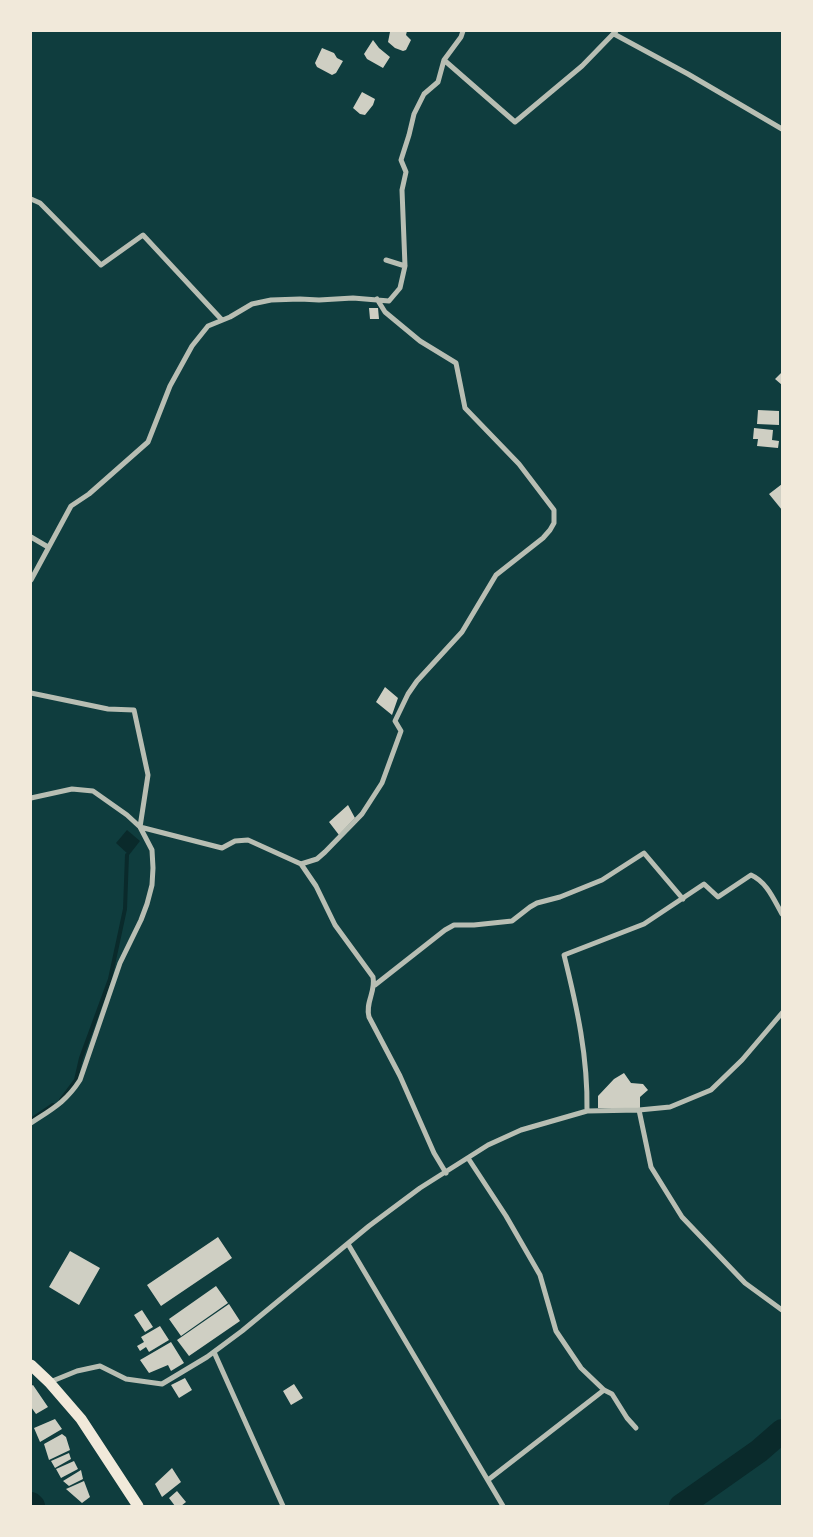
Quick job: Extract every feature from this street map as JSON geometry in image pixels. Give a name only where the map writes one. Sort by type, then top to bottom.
[{"type":"main road","points":[[31,1365],[49,1382],[81,1419],[138,1506]]},
{"type":"street","points":[[31,580],[71,506],[89,494],[148,442],[170,386],[192,346],[208,326],[252,304],[270,300],[353,298],[389,301],[400,288],[405,266],[402,190],[406,172],[401,160],[414,114],[424,94],[438,82],[444,60],[461,37],[463,31]]},
{"type":"street","points":[[444,60],[515,122],[582,66],[615,32],[782,129]]},
{"type":"street","points":[[31,198],[40,203],[101,265],[143,235],[222,320]]},
{"type":"street","points":[[386,260],[405,266]]},
{"type":"street","points":[[301,864],[316,859],[325,852],[362,814],[382,783],[393,757],[401,731],[395,721],[408,694],[417,681],[462,632],[496,575],[543,538],[554,523],[554,510],[540,490],[519,464],[465,408],[456,363],[420,340],[385,312],[377,299]]},
{"type":"street","points":[[31,537],[48,546]]},
{"type":"street","points":[[31,693],[108,709],[134,710],[148,775],[140,827]]},
{"type":"street","points":[[31,798],[72,789],[93,791],[127,815],[140,827],[152,850],[153,868],[152,885],[141,920],[120,963],[80,1080],[71,1094],[60,1104],[31,1123]]},
{"type":"street","points":[[140,827],[222,848],[234,841],[248,840],[301,864],[316,886],[335,925],[368,968],[375,985]]},
{"type":"street","points":[[446,1173],[434,1153],[400,1076],[369,1017],[367,1008],[375,985],[454,925],[512,921],[537,903],[560,897],[602,880],[644,853],[683,898]]},
{"type":"street","points":[[587,1112],[588,1084],[584,1046],[577,1006],[564,955],[644,924],[704,884],[718,897],[751,875],[758,878],[770,892],[782,914]]},
{"type":"street","points":[[49,1382],[78,1370],[100,1366],[126,1379],[162,1384],[214,1352],[420,1188],[446,1173],[488,1144],[521,1130],[587,1112],[670,1107],[711,1090],[742,1060],[782,1012]]},
{"type":"street","points":[[640,1110],[651,1167],[682,1217],[745,1283],[782,1310]]},
{"type":"street","points":[[468,1158],[506,1216],[540,1275],[556,1331],[581,1368],[604,1390],[612,1394],[627,1418],[636,1428]]},
{"type":"street","points":[[348,1244],[503,1506]]},
{"type":"street","points":[[214,1352],[283,1506]]},
{"type":"street","points":[[488,1480],[604,1390]]},
{"type":"water","points":[[127,830],[140,841],[129,855],[116,843]]},
{"type":"building","points":[[407,31],[406,35],[411,40],[406,50],[403,51],[395,48],[388,42],[390,32]]},
{"type":"building","points":[[373,40],[390,57],[383,68],[367,59],[364,54]]},
{"type":"building","points":[[322,48],[334,53],[337,58],[343,61],[336,73],[332,75],[317,67],[315,63]]},
{"type":"building","points":[[362,92],[375,99],[365,115],[360,114],[353,108]]},
{"type":"building","points":[[369,308],[378,308],[379,319],[370,319]]},
{"type":"building","points":[[782,372],[782,385],[775,379]]},
{"type":"building","points":[[758,410],[779,411],[779,425],[757,424]]},
{"type":"building","points":[[754,428],[773,430],[772,440],[779,441],[778,448],[757,446],[758,439],[753,439]]},
{"type":"building","points":[[782,484],[782,510],[769,494]]},
{"type":"building","points":[[385,687],[398,698],[392,715],[376,702]]},
{"type":"building","points":[[348,805],[355,818],[339,835],[329,822]]},
{"type":"building","points":[[624,1073],[631,1083],[643,1084],[648,1090],[640,1097],[640,1109],[598,1108],[598,1096],[614,1079]]},
{"type":"building","points":[[218,1237],[232,1258],[161,1306],[147,1285]]},
{"type":"building","points":[[70,1251],[100,1268],[79,1305],[49,1287]]},
{"type":"building","points":[[216,1286],[228,1303],[181,1336],[169,1319]]},
{"type":"building","points":[[229,1304],[240,1321],[189,1356],[177,1340]]},
{"type":"building","points":[[142,1310],[153,1327],[145,1332],[134,1315]]},
{"type":"building","points":[[160,1326],[169,1340],[149,1352],[146,1347],[140,1351],[137,1346],[144,1342],[141,1337]]},
{"type":"building","points":[[171,1342],[184,1363],[171,1371],[168,1365],[149,1373],[140,1360]]},
{"type":"building","points":[[185,1378],[192,1390],[179,1398],[171,1385]]},
{"type":"building","points":[[294,1384],[303,1398],[291,1405],[283,1391]]},
{"type":"building","points":[[33,1385],[48,1407],[36,1414],[31,1407],[31,1386]]},
{"type":"building","points":[[55,1419],[62,1429],[40,1442],[34,1428]]},
{"type":"building","points":[[62,1434],[66,1437],[70,1450],[49,1460],[44,1444]]},
{"type":"building","points":[[69,1453],[71,1459],[55,1468],[51,1461]]},
{"type":"building","points":[[74,1461],[78,1469],[61,1478],[56,1469]]},
{"type":"building","points":[[172,1468],[181,1482],[162,1497],[155,1484]]},
{"type":"building","points":[[81,1470],[83,1479],[69,1486],[63,1481]]},
{"type":"building","points":[[84,1481],[90,1497],[82,1503],[66,1489]]},
{"type":"building","points":[[177,1491],[186,1502],[181,1506],[175,1506],[169,1498]]},
{"type":"waterway","points":[[61,1100],[76,1080],[81,1058],[110,979],[125,909],[127,855]]},
{"type":"waterway","points":[[31,1120],[53,1105]]},
{"type":"waterway","points":[[681,1506],[759,1451],[782,1431]]}]
